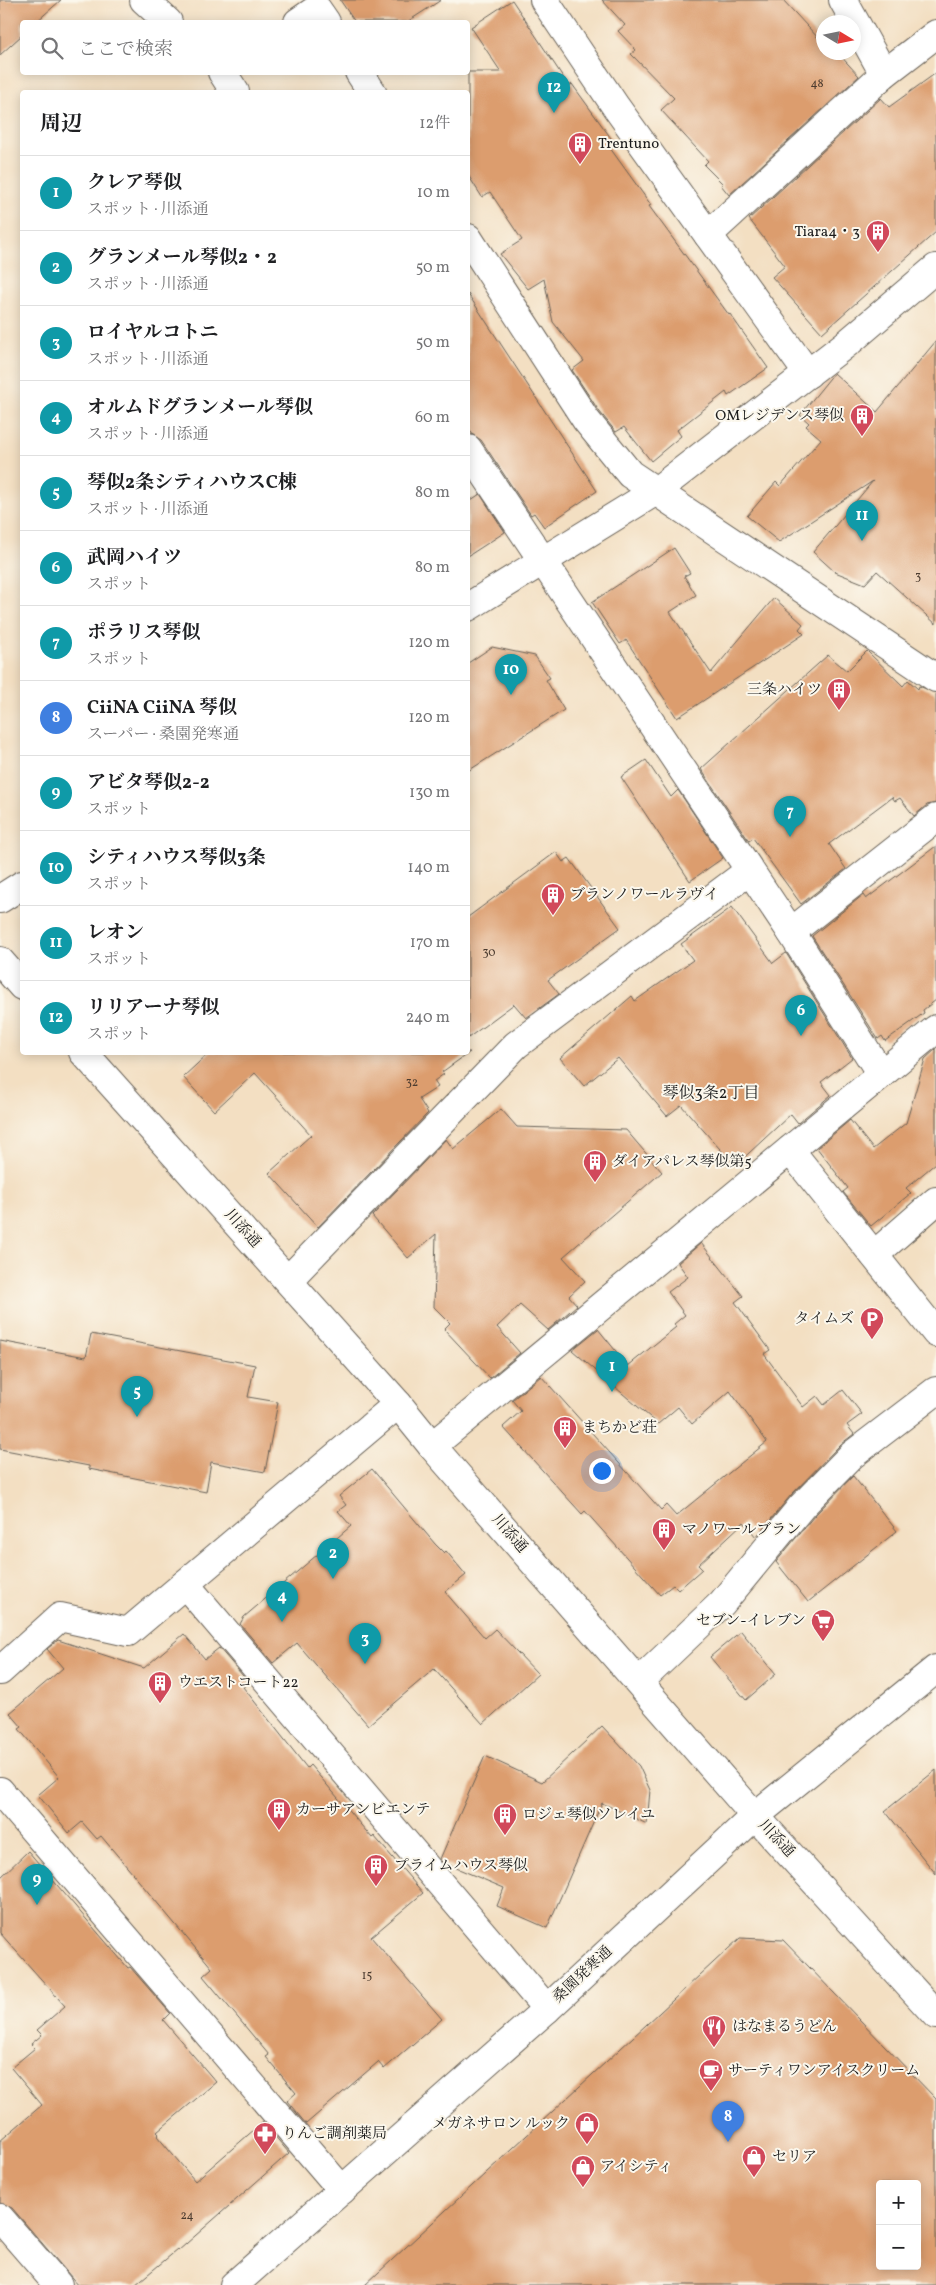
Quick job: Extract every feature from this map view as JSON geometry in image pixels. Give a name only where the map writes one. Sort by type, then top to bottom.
[{"type":"street","points":[[144,0],[166,20]]},
{"type":"street","points":[[544,0],[616,107],[808,374]]},
{"type":"street","points":[[842,0],[884,74]]},
{"type":"street","points":[[301,20],[318,9],[325,20]]},
{"type":"street","points":[[708,235],[884,74],[936,34]]},
{"type":"street","points":[[361,75],[371,90]]},
{"type":"street","points":[[470,241],[586,420],[630,474],[936,678]]},
{"type":"street","points":[[470,606],[656,491],[808,374],[936,268]]},
{"type":"street","points":[[470,452],[541,562],[791,932],[881,1074]]},
{"type":"street","points":[[791,932],[936,818]]},
{"type":"street","points":[[288,1280],[516,1045],[749,871]]},
{"type":"street","points":[[0,899],[20,886]]},
{"type":"street","points":[[0,961],[20,984]]},
{"type":"street","points":[[432,1446],[936,1029]]},
{"type":"street","name":"川添通","points":[[86,1055],[398,1404],[432,1446],[755,1816],[936,2015]]},
{"type":"street","points":[[790,1150],[936,1333]]},
{"type":"street","points":[[874,1255],[936,1201]]},
{"type":"street","points":[[639,1682],[722,1603],[802,1506],[852,1455],[936,1391]]},
{"type":"street","points":[[0,1671],[60,1616],[128,1632],[398,1404]]},
{"type":"street","points":[[185,1584],[547,2009]]},
{"type":"street","name":"桑園発寒通","points":[[234,2285],[547,2009],[755,1816],[936,1669]]},
{"type":"street","points":[[0,1792],[342,2190]]},
{"type":"street","points":[[0,2218],[58,2285]]},
{"type":"building","points":[[0,0],[61,0],[38,20],[20,20],[20,37],[0,55]]},
{"type":"building","points":[[340,0],[441,0],[410,20],[354,20]]},
{"type":"building","points":[[512,0],[569,86],[572,84],[616,145],[610,148],[651,205],[649,206],[768,368],[728,396],[726,392],[677,430],[681,436],[651,461],[624,427],[616,432],[599,411],[572,370],[584,361],[553,322],[544,279],[528,289],[500,254],[522,240],[490,192],[482,197],[470,178],[470,90],[468,90],[468,75],[470,75],[470,72],[501,72],[471,27]]},
{"type":"building","points":[[602,0],[783,0],[816,36],[816,60],[844,60],[859,76],[729,195],[721,185],[723,184],[704,165],[708,161],[661,110],[674,98],[631,54],[636,50],[618,31],[625,25]]},
{"type":"building","points":[[936,73],[936,232],[822,333],[772,277],[785,266],[749,219],[881,98],[889,107]]},
{"type":"building","points":[[470,297],[597,491],[544,527],[534,513],[531,515],[481,440],[473,435],[470,430]]},
{"type":"building","points":[[936,341],[936,624],[877,571],[865,584],[835,572],[813,552],[873,481],[779,542],[747,516],[776,482],[780,486],[821,439],[806,426],[809,423],[800,415],[834,373],[877,412]]},
{"type":"building","points":[[480,494],[505,532],[470,555],[470,501]]},
{"type":"building","points":[[674,548],[690,573],[684,576],[696,595],[670,612],[711,673],[774,598],[803,624],[799,629],[804,634],[677,718],[626,640],[620,644],[592,602]]},
{"type":"building","points":[[492,647],[535,656],[550,678],[546,680],[564,710],[470,770],[470,662]]},
{"type":"building","points":[[867,651],[903,686],[908,680],[918,689],[919,686],[936,693],[936,803],[927,805],[914,816],[900,798],[895,801],[892,797],[829,844],[846,869],[801,904],[753,838],[749,841],[701,769],[828,655],[847,671]]},
{"type":"building","points":[[646,760],[671,797],[678,790],[723,858],[690,881],[621,777]]},
{"type":"building","points":[[936,846],[936,1000],[923,1010],[924,1013],[885,1041],[882,1036],[878,1039],[812,936],[863,895],[866,899]]},
{"type":"building","points":[[556,852],[563,862],[569,858],[620,928],[548,980],[559,994],[526,1018],[514,1004],[470,1037],[470,916]]},
{"type":"building","points":[[732,907],[773,963],[786,953],[852,1058],[821,1082],[831,1095],[798,1123],[791,1114],[735,1166],[681,1105],[667,1116],[618,1058],[584,1086],[560,1058],[632,996],[635,1001],[693,960],[681,944]]},
{"type":"building","points":[[936,1049],[936,1163],[906,1188],[911,1193],[871,1226],[843,1192],[848,1188],[817,1148],[850,1120],[873,1149],[906,1123],[925,1059]]},
{"type":"building","points":[[207,1055],[466,1055],[442,1072],[444,1074],[434,1081],[438,1087],[419,1099],[428,1113],[318,1227],[269,1173],[311,1135],[255,1073],[214,1111],[183,1077]]},
{"type":"building","points":[[501,1109],[517,1127],[626,1130],[662,1172],[563,1257],[585,1281],[569,1296],[577,1305],[548,1330],[520,1305],[497,1327],[520,1353],[490,1378],[444,1329],[450,1323],[434,1307],[436,1234],[408,1258],[372,1216],[446,1139],[453,1149]]},
{"type":"building","points":[[701,1243],[743,1296],[735,1302],[770,1350],[764,1354],[803,1407],[817,1396],[824,1405],[843,1390],[862,1414],[847,1425],[854,1434],[841,1444],[791,1495],[756,1537],[744,1522],[698,1565],[702,1569],[678,1590],[673,1585],[660,1595],[585,1511],[582,1514],[503,1427],[521,1411],[512,1400],[541,1376],[661,1510],[666,1505],[676,1516],[767,1442],[730,1391],[692,1424],[678,1407],[658,1424],[572,1350],[598,1329],[628,1366],[676,1327],[674,1324],[685,1315],[668,1292],[688,1277],[678,1263]]},
{"type":"building","points":[[91,1334],[255,1365],[248,1397],[278,1402],[265,1472],[211,1462],[206,1492],[89,1469],[89,1466],[0,1449],[0,1341],[86,1357]]},
{"type":"building","points":[[372,1469],[435,1544],[444,1553],[446,1551],[466,1575],[445,1592],[485,1638],[495,1629],[538,1674],[483,1724],[434,1669],[368,1725],[297,1643],[273,1663],[240,1624],[244,1617],[351,1526],[338,1511],[346,1505],[339,1496]]},
{"type":"building","points":[[853,1476],[897,1531],[808,1602],[776,1562],[814,1516]]},
{"type":"building","points":[[741,1631],[776,1674],[746,1700],[710,1657]]},
{"type":"building","points":[[184,1634],[205,1659],[219,1648],[249,1683],[243,1687],[307,1768],[310,1765],[372,1838],[374,1836],[423,1893],[371,1937],[442,2019],[384,2069],[378,2062],[306,2124],[287,2101],[296,2093],[266,2057],[269,2055],[203,1976],[212,1968],[101,1836],[97,1839],[82,1822],[69,1833],[38,1795],[59,1777],[19,1729],[22,1727],[10,1713],[63,1668],[47,1649],[58,1640],[144,1668]]},
{"type":"building","name":"ロジェ琴似ソレイユ","points":[[602,1726],[639,1766],[650,1790],[647,1824],[602,1803],[547,1928],[497,1906],[504,1888],[442,1862],[440,1859],[485,1756],[542,1782]]},
{"type":"building","points":[[936,1770],[936,1874],[885,1811]]},
{"type":"building","points":[[28,1851],[128,1968],[130,1967],[170,2013],[163,2020],[216,2082],[157,2132],[159,2134],[157,2136],[195,2181],[263,2122],[289,2153],[178,2251],[135,2285],[78,2285],[12,2208],[0,2203],[0,2141],[42,2105],[11,2068],[35,2048],[31,2044],[42,2035],[37,2030],[65,2006],[0,1933],[0,1878]]},
{"type":"building","points":[[740,1938],[783,1940],[936,2099],[936,2285],[365,2285]]},
{"type":"place","name":"リリアーナ琴似","points":[[554,113]]},
{"type":"place","name":"Trentuno","points":[[580,165]]},
{"type":"place","name":"Tiara4・3","points":[[878,253]]},
{"type":"place","name":"OMレジデンス琴似","points":[[862,437]]},
{"type":"place","name":"レオン","points":[[862,541]]},
{"type":"place","name":"シティハウス琴似3条","points":[[511,695]]},
{"type":"place","name":"三条ハイツ","points":[[839,711]]},
{"type":"place","name":"ポラリス琴似","points":[[790,837]]},
{"type":"place","name":"ブランノワールラヴイ","points":[[553,916]]},
{"type":"place","name":"武岡ハイツ","points":[[801,1036]]},
{"type":"place","name":"ダイアパレス琴似第5","points":[[595,1183]]},
{"type":"place","name":"タイムズ","points":[[872,1340]]},
{"type":"place","name":"クレア琴似","points":[[612,1392]]},
{"type":"place","name":"琴似2条シティハウスC棟","points":[[137,1417]]},
{"type":"place","name":"まちかど荘","points":[[565,1449]]},
{"type":"place","name":"マノワールブラン","points":[[664,1551]]},
{"type":"place","name":"グランメール琴似2・2","points":[[333,1579]]},
{"type":"place","name":"オルムドグランメール琴似","points":[[282,1622]]},
{"type":"place","name":"セブン-イレブン","points":[[823,1642]]},
{"type":"place","name":"ロイヤルコトニ","points":[[365,1664]]},
{"type":"place","name":"ウエストコート22","points":[[160,1704]]},
{"type":"place","name":"カーサアンビエンテ","points":[[279,1831]]},
{"type":"place","name":"ロジェ琴似ソレイユ","points":[[505,1836]]},
{"type":"place","name":"プライムハウス琴似","points":[[376,1887]]},
{"type":"place","name":"アビタ琴似2-2","points":[[37,1905]]},
{"type":"place","name":"はなまるうどん","points":[[714,2048]]},
{"type":"place","name":"サーティワンアイスクリーム","points":[[711,2092]]},
{"type":"place","name":"CiiNA CiiNA 琴似","points":[[728,2142]]},
{"type":"place","name":"メガネサロン ルック","points":[[587,2145]]},
{"type":"place","name":"りんご調剤薬局","points":[[265,2155]]},
{"type":"place","name":"セリア","points":[[754,2178]]},
{"type":"place","name":"アイシティ","points":[[583,2188]]},
{"type":"district","name":"琴似3条2丁目","points":[[711,1094]]}]
